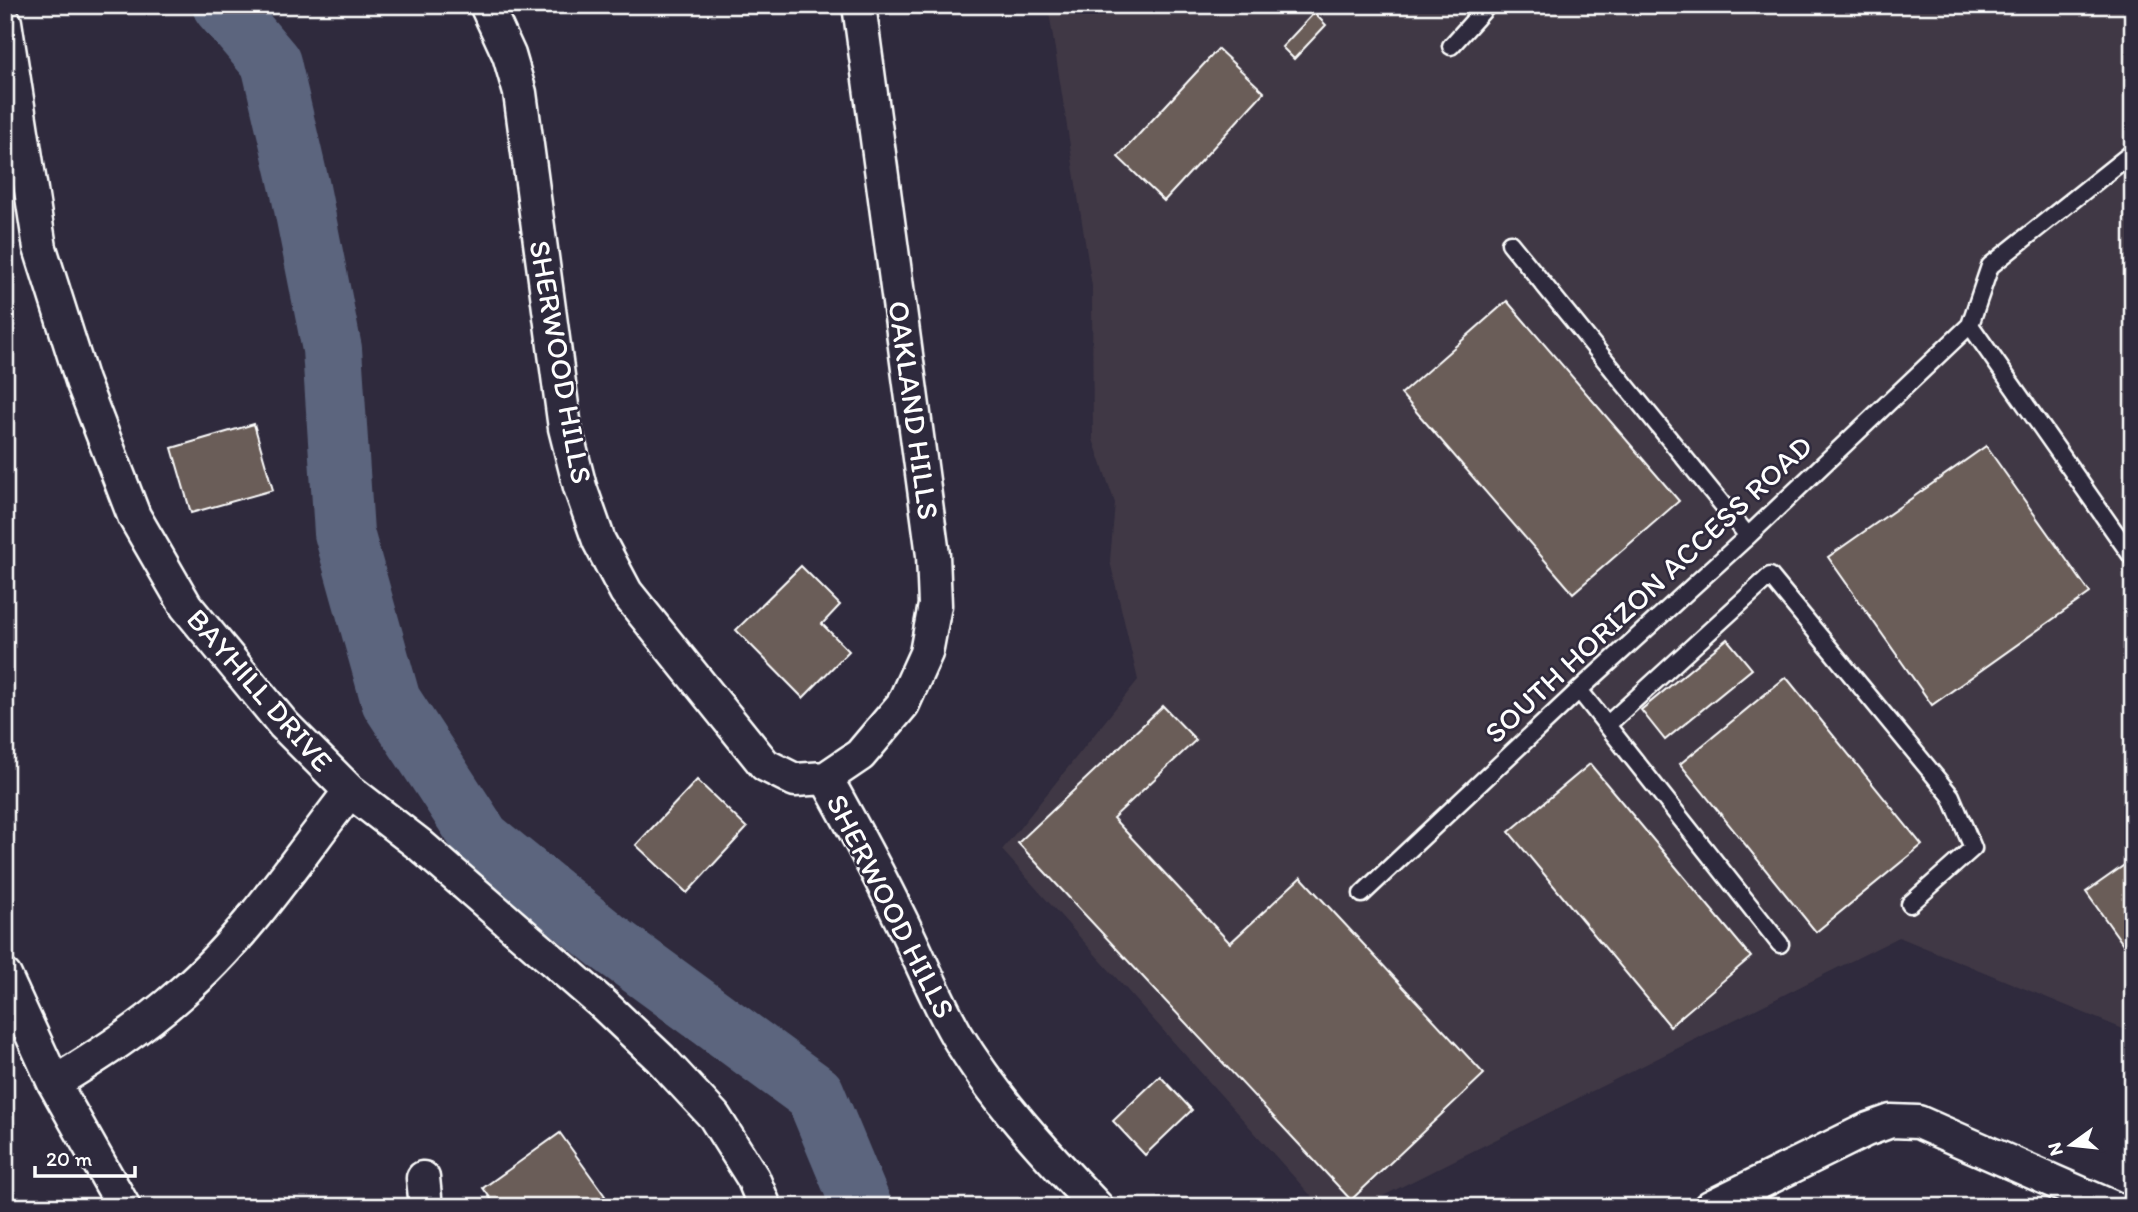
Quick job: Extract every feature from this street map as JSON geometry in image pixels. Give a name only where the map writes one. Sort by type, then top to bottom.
[{"type":"street","name":"SHERWOOD HILLS","points":[[486,5],[509,55],[520,93],[565,428],[580,487],[599,541],[626,592],[765,765],[795,779],[826,778],[879,874],[927,980],[957,1035],[992,1088],[1054,1163],[1097,1207]]},
{"type":"street","name":"OAKLAND HILLS","points":[[826,778],[860,755],[903,704],[926,653],[935,605],[933,555],[859,5]]},
{"type":"street","name":"BAYHILL DRIVE","points":[[5,22],[40,248],[82,381],[134,516],[186,606],[284,725],[350,791],[430,854],[604,1005],[661,1059],[714,1116],[753,1178],[765,1207]]},
{"type":"street","points":[[54,1083],[140,1027],[183,992],[245,925],[350,791]]},
{"type":"street","points":[[5,976],[54,1083],[124,1207]]},
{"type":"street","points":[[1710,1207],[1867,1130],[1891,1121],[1918,1122],[2112,1207]]},
{"type":"lane","points":[[1451,46],[1488,5]]},
{"type":"lane","name":"SOUTH HORIZON ACCESS ROAD","points":[[1362,894],[1748,536],[1970,325],[1990,266],[2133,152]]},
{"type":"lane","points":[[1510,243],[1748,536]]},
{"type":"lane","points":[[1970,325],[2133,558]]},
{"type":"lane","points":[[1607,726],[1770,576],[1951,796],[1973,848],[1910,904]]},
{"type":"lane","points":[[1579,691],[1780,944]]},
{"type":"shaded area","points":[[1048,5],[2133,5],[2133,203],[2126,207],[2133,221],[2133,1033],[1899,937],[1361,1207],[1321,1207],[1002,850],[1138,680],[1110,561],[1115,503],[1093,439],[1092,286]]},
{"type":"building","points":[[1314,13],[1326,25],[1294,59],[1282,47]]},
{"type":"building","points":[[1218,49],[1264,92],[1164,201],[1118,157]]},
{"type":"building","points":[[1507,301],[1679,501],[1573,593],[1401,394]]},
{"type":"building","points":[[254,424],[273,490],[191,513],[172,448]]},
{"type":"building","points":[[1986,446],[2090,593],[1932,705],[1828,557]]},
{"type":"building","points":[[801,566],[840,605],[822,624],[849,651],[803,698],[736,630]]},
{"type":"building","points":[[1727,639],[1752,669],[1665,740],[1641,710]]},
{"type":"building","points":[[1786,677],[1922,845],[1816,932],[1680,764]]},
{"type":"building","points":[[1163,706],[1196,740],[1113,818],[1230,943],[1301,877],[1484,1074],[1351,1200],[1018,843]]},
{"type":"building","points":[[1590,764],[1751,957],[1670,1026],[1509,832]]},
{"type":"building","points":[[697,780],[747,828],[687,893],[636,845]]},
{"type":"building","points":[[2133,859],[2133,958],[2086,892]]},
{"type":"building","points":[[1160,1076],[1192,1110],[1145,1155],[1113,1121]]},
{"type":"building","points":[[560,1133],[605,1196],[590,1207],[497,1207],[483,1188]]},
{"type":"waterway","points":[[222,5],[271,63],[300,188],[332,349],[344,533],[391,701],[481,839],[608,942],[815,1094],[862,1207]]}]
